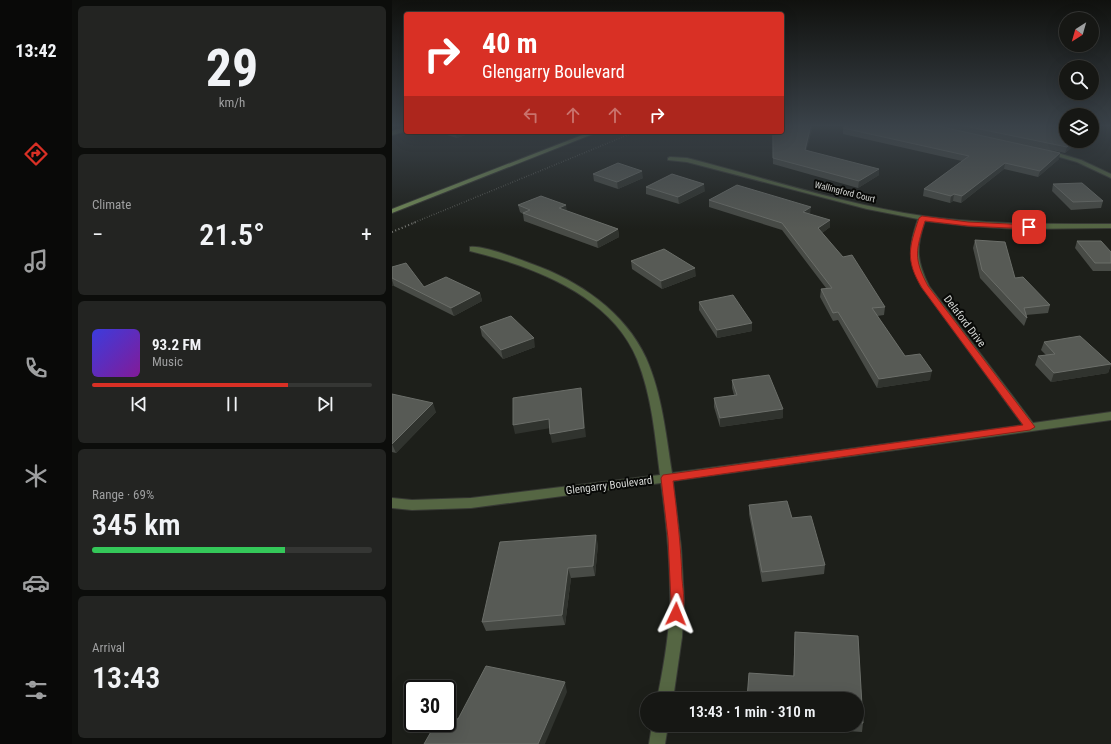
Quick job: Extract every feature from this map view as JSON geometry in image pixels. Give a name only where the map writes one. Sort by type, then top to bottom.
[{"type":"main road","points":[[392,211],[524,160]]},
{"type":"street","name":"Wallingford Court","points":[[682,160],[869,208],[922,218],[968,224],[1012,227],[1111,226]]},
{"type":"street","points":[[1074,160],[1111,176]]},
{"type":"street","name":"Delaford Drive","points":[[922,218],[913,247],[914,260],[918,274],[925,286],[1030,427]]},
{"type":"street","points":[[473,249],[498,254],[552,275],[582,292],[602,307],[623,329],[640,354],[656,409],[667,478],[674,538],[677,601],[671,667],[666,692]]},
{"type":"street","name":"Glengarry Boulevard","points":[[392,503],[412,505],[470,503],[667,478],[1111,416]]},
{"type":"street","points":[[657,744],[659,732]]},
{"type":"path","points":[[392,232],[568,160]]},
{"type":"building","points":[[779,160],[843,160],[879,169],[859,181]]},
{"type":"building","points":[[964,160],[1053,160],[1040,171],[1005,163],[962,196],[954,194],[951,196],[924,189]]},
{"type":"building","points":[[618,163],[642,171],[617,182],[593,174]]},
{"type":"building","points":[[672,174],[704,184],[678,197],[646,187]]},
{"type":"building","points":[[1082,183],[1103,201],[1073,202],[1053,184]]},
{"type":"building","points":[[737,185],[811,207],[803,212],[830,220],[818,228],[843,257],[852,255],[885,307],[872,308],[905,356],[920,354],[932,371],[879,379],[838,312],[833,313],[821,289],[832,288],[782,223],[709,200]]},
{"type":"building","points":[[541,196],[566,205],[559,208],[618,229],[597,241],[523,213],[530,210],[518,205]]},
{"type":"building","points":[[975,240],[1005,242],[1015,278],[1023,277],[1050,305],[1024,308],[1027,318],[982,270]]},
{"type":"building","points":[[1077,241],[1101,241],[1111,252],[1111,263],[1095,263]]},
{"type":"building","points":[[664,249],[695,268],[661,281],[631,261]]},
{"type":"building","points":[[406,263],[424,287],[446,277],[480,293],[451,308],[392,278],[392,267]]},
{"type":"building","points":[[733,295],[752,323],[717,330],[699,302]]},
{"type":"building","points":[[511,316],[534,338],[501,350],[480,327]]},
{"type":"building","points":[[1080,336],[1111,364],[1054,373],[1038,356],[1055,354],[1044,342]]},
{"type":"building","points":[[769,375],[783,409],[720,418],[714,398],[737,395],[732,380]]},
{"type":"building","points":[[581,388],[584,428],[550,434],[549,419],[513,425],[513,398]]},
{"type":"building","points":[[392,394],[433,403],[392,444]]},
{"type":"building","points":[[787,501],[792,518],[811,516],[825,565],[762,572],[749,505]]},
{"type":"building","points":[[596,535],[593,566],[568,568],[562,615],[482,622],[500,542]]},
{"type":"building","points":[[795,632],[858,636],[861,692],[748,692],[749,673],[794,676]]},
{"type":"building","points":[[486,666],[565,682],[538,744],[424,744],[431,732],[456,732],[456,719],[458,719]]},
{"type":"route","points":[[676,614],[677,601],[674,538],[667,478],[1030,427],[925,286],[918,274],[914,260],[913,247],[922,218],[968,224],[1029,227]]}]
